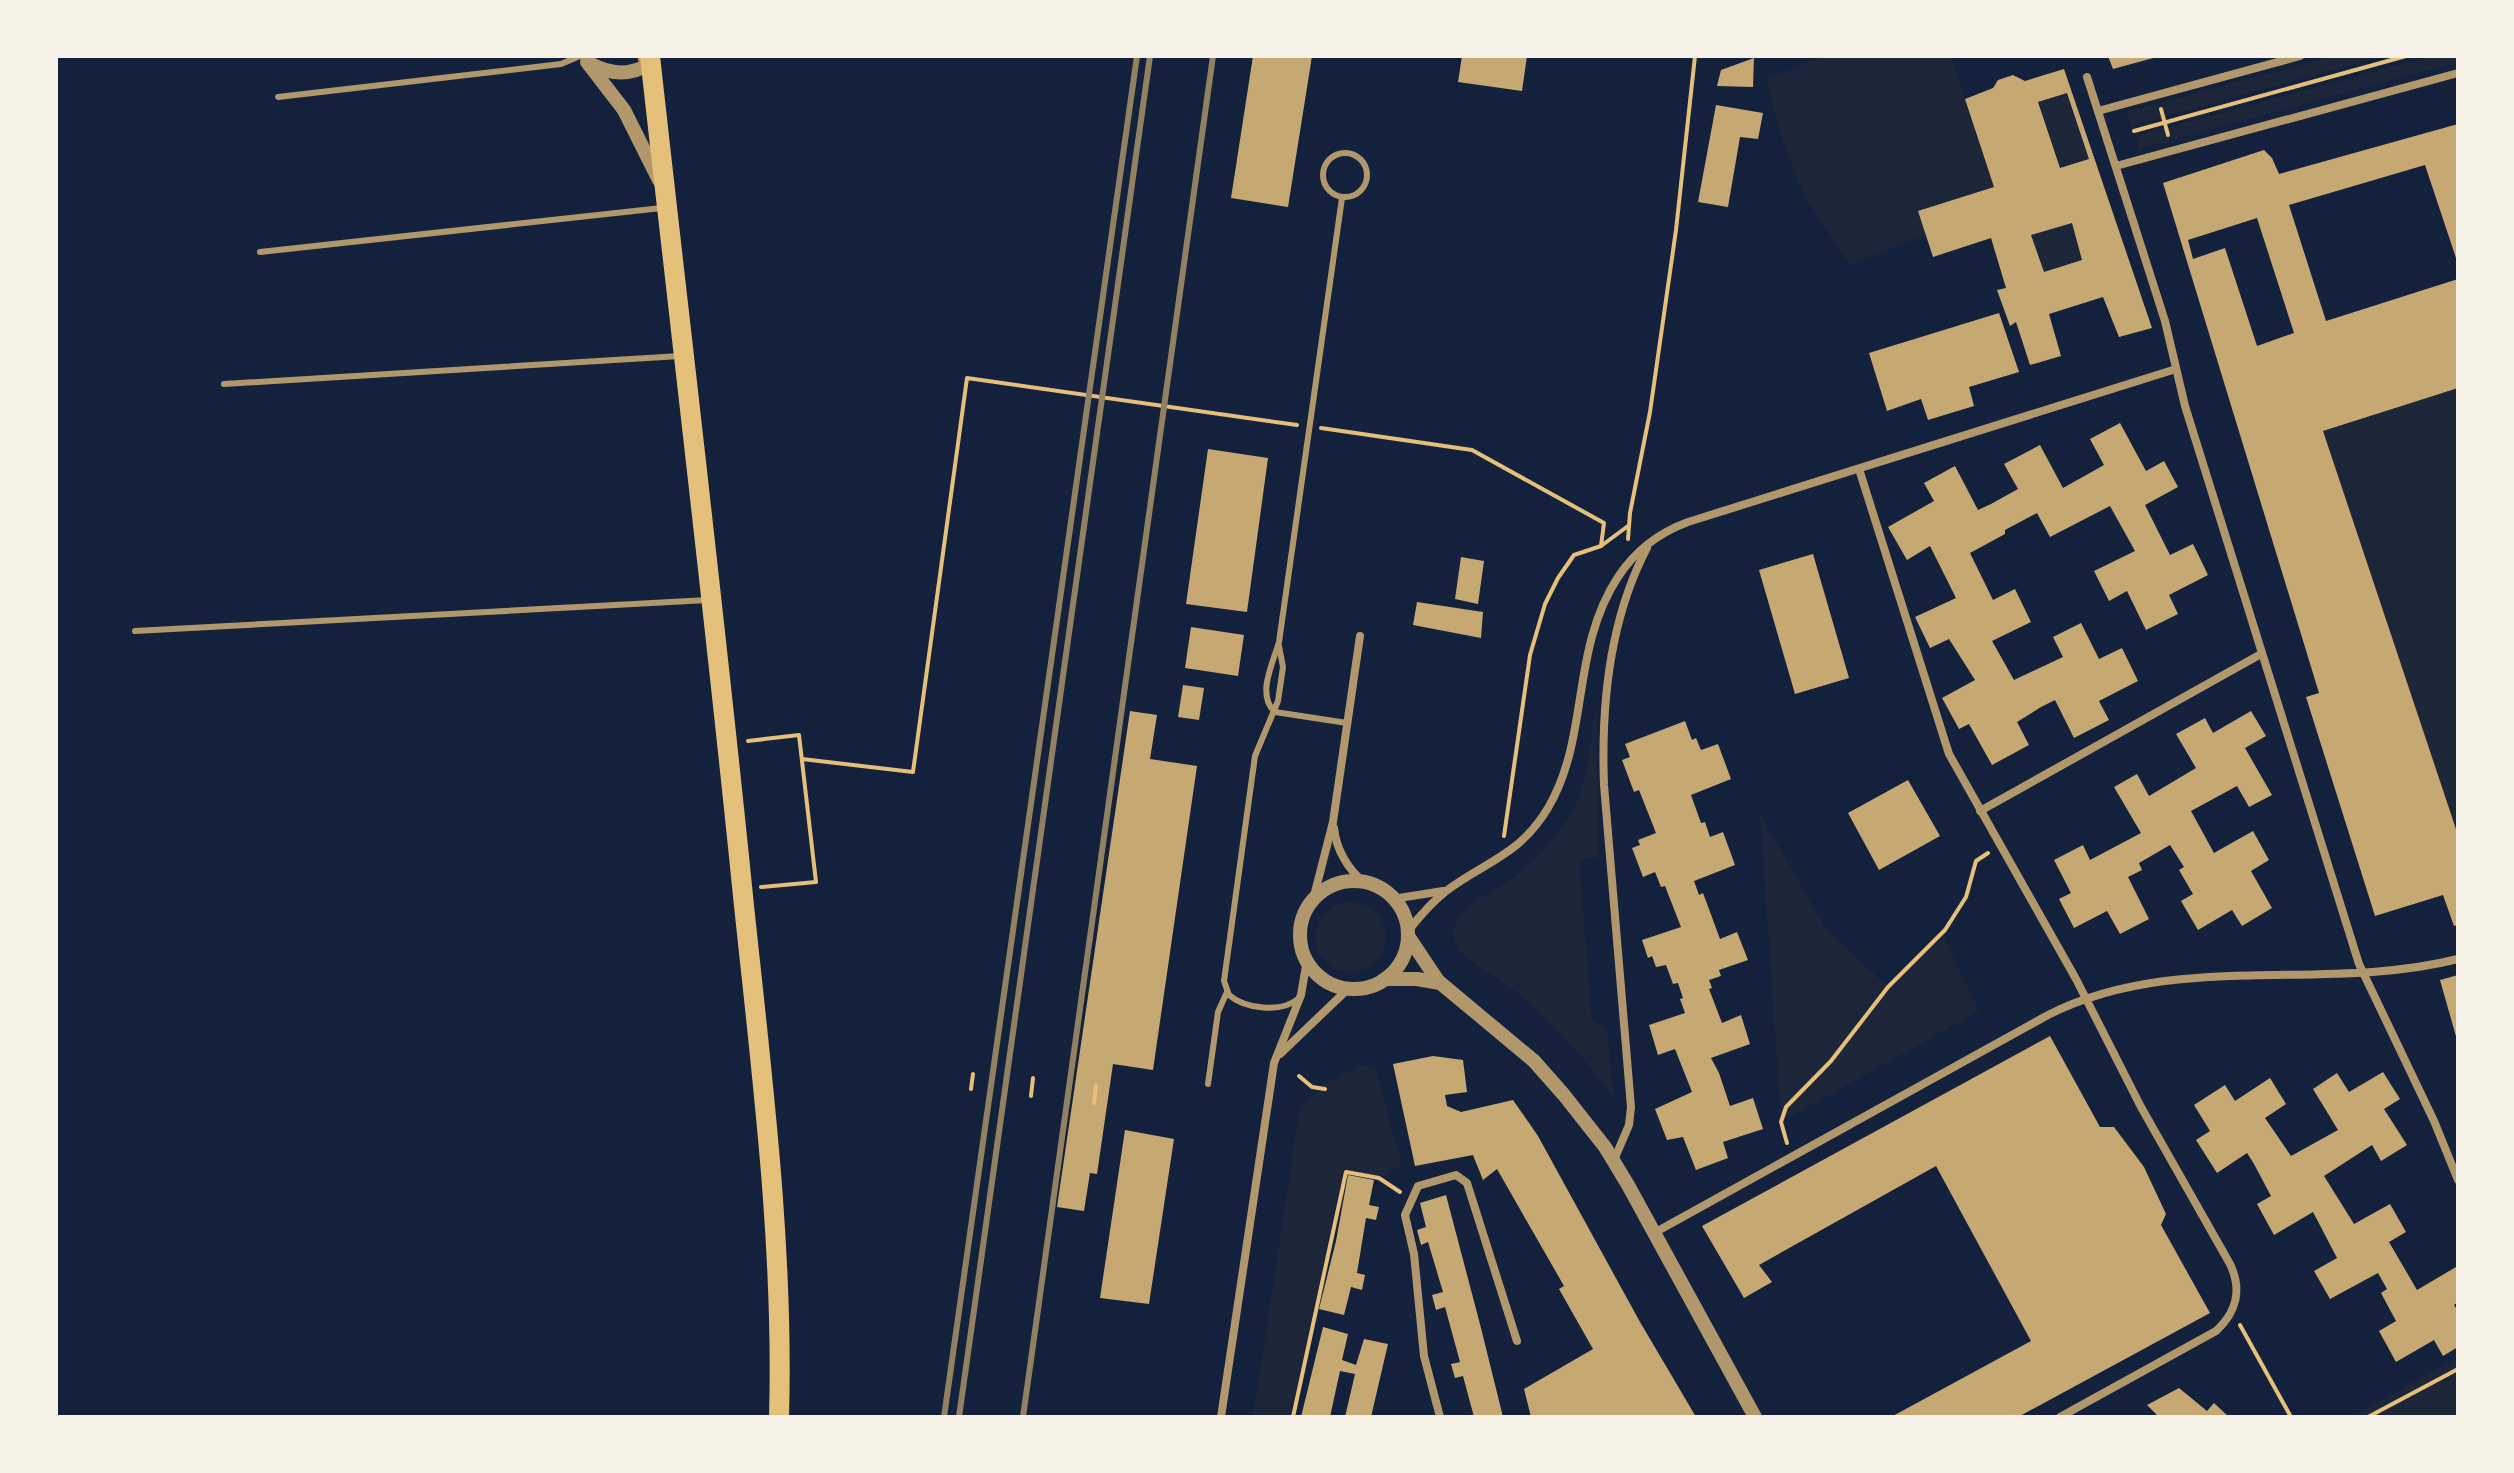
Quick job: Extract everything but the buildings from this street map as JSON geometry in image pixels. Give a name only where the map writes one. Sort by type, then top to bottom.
[{"type":"main road","points":[[647,58],[667,204],[728,743],[771,1176],[778,1308],[779,1417]]},
{"type":"street","points":[[2098,111],[2300,56]]},
{"type":"street","points":[[583,58],[615,73],[636,71],[647,58]]},
{"type":"street","points":[[583,58],[631,122],[667,204]]},
{"type":"street","points":[[2116,166],[2458,73]]},
{"type":"street","points":[[2087,77],[2165,321],[2176,369],[2261,654],[2361,971],[2434,1121],[2458,1180]]},
{"type":"street","points":[[1393,899],[1410,898],[1452,887],[1501,859],[1535,826],[1556,791],[1570,745],[1585,655],[1593,628],[1608,593],[1634,557],[1653,540],[1688,522],[2176,369]]},
{"type":"street","points":[[1859,469],[1945,745],[2086,998],[2141,1107],[2233,1272],[2237,1291],[2233,1310],[2223,1325],[2209,1336],[2060,1417]]},
{"type":"street","points":[[1614,1160],[1629,1125],[1631,1107],[1605,799],[1603,733],[1610,668],[1619,623],[1638,566],[1653,540]]},
{"type":"street","points":[[1360,636],[1334,819],[1313,900],[1305,912],[1301,941],[1307,960],[1324,980],[1349,988],[1367,986],[1385,979],[1413,978],[1440,983]]},
{"type":"street","points":[[1980,811],[2261,654]]},
{"type":"street","points":[[1334,819],[1334,834],[1352,871],[1365,883],[1393,899],[1402,911],[1408,933],[1440,983],[1534,1061],[1614,1160],[1755,1417]]},
{"type":"street","points":[[1313,900],[1335,885],[1365,883]]},
{"type":"street","points":[[1385,979],[1401,960],[1408,933],[1452,887]]},
{"type":"street","points":[[1654,1233],[2048,1015],[2086,998],[2166,979],[2416,969],[2458,959]]},
{"type":"street","points":[[1221,1417],[1273,1070],[1279,1046],[1301,995],[1307,960]]},
{"type":"street","points":[[1273,1070],[1284,1049],[1349,988]]},
{"type":"street","points":[[1440,1417],[1424,1356],[1414,1254],[1405,1215],[1418,1186],[1456,1175],[1467,1183],[1517,1341]]},
{"type":"lane","points":[[278,97],[561,64],[583,58]]},
{"type":"lane","points":[[1349,153],[1363,162],[1367,179],[1357,193],[1342,198],[1327,188],[1323,173],[1332,157],[1349,153]]},
{"type":"lane","points":[[1342,198],[1279,642],[1271,662],[1267,694],[1268,705],[1275,712],[1347,723]]},
{"type":"lane","points":[[260,252],[667,204]]},
{"type":"lane","points":[[224,384],[684,356]]},
{"type":"lane","points":[[135,631],[712,599]]},
{"type":"lane","points":[[1208,1084],[1218,1012],[1227,992],[1224,969],[1255,756],[1275,712],[1283,667],[1279,642]]},
{"type":"lane","points":[[1227,992],[1240,1002],[1277,1008],[1291,1005],[1301,995]]},
{"type":"path","points":[[1634,557],[1628,526],[1652,398],[1676,230],[1695,56]]},
{"type":"path","points":[[2134,131],[2406,56]]},
{"type":"path","points":[[2157,95],[2172,151]]},
{"type":"path","points":[[802,759],[913,772],[967,378],[1299,425]]},
{"type":"path","points":[[1314,427],[1472,450],[1604,523],[1601,546]]},
{"type":"path","points":[[1501,859],[1530,655],[1545,604],[1574,555],[1601,546],[1628,526]]},
{"type":"path","points":[[728,743],[799,735],[816,882],[742,888]]},
{"type":"path","points":[[1791,1157],[1781,1122],[1786,1107],[1831,1061],[1888,987],[1945,930],[1966,897],[1976,861],[2000,847]]},
{"type":"path","points":[[971,1089],[973,1074]]},
{"type":"path","points":[[1299,1076],[1312,1087],[1325,1089]]},
{"type":"path","points":[[1031,1096],[1033,1078]]},
{"type":"path","points":[[1094,1103],[1096,1085]]},
{"type":"path","points":[[1293,1417],[1346,1172],[1379,1178],[1412,1200]]},
{"type":"path","points":[[2233,1310],[2291,1417]]},
{"type":"path","points":[[2368,1417],[2458,1369]]},
{"type":"shaded area","points":[[1823,56],[1951,56],[1994,187],[1919,211],[1926,234],[1850,265],[1805,197],[1785,148],[1766,80]]},
{"type":"shaded area","points":[[2333,56],[2382,56],[2131,126],[2126,112]]},
{"type":"shaded area","points":[[2433,56],[2458,56],[2458,62],[2139,149],[2136,136]]},
{"type":"shaded area","points":[[2067,93],[2089,159],[2060,168],[2038,102]]},
{"type":"shaded area","points":[[2072,223],[2082,260],[2044,272],[2031,235]]},
{"type":"shaded area","points":[[2458,388],[2458,835],[2323,431]]},
{"type":"shaded area","points":[[1596,705],[1599,857],[1579,860],[1592,1020],[1607,1029],[1613,1097],[1581,1056],[1546,1019],[1513,989],[1459,951],[1454,938],[1455,926],[1467,908],[1527,867],[1553,840],[1570,814],[1586,772]]},
{"type":"shaded area","points":[[1760,813],[1825,928],[1888,987],[1944,937],[1979,1011],[1781,1122]]},
{"type":"shaded area","points":[[1351,902],[1376,912],[1386,937],[1376,962],[1351,972],[1326,962],[1316,937],[1326,912]]},
{"type":"shaded area","points":[[1360,1066],[1375,1068],[1402,1165],[1383,1176],[1343,1171],[1290,1417],[1253,1417],[1300,1107],[1327,1083]]},
{"type":"shaded area","points":[[2458,1357],[2458,1417],[2352,1417]]},
{"type":"railway","points":[[944,1417],[1137,56]]},
{"type":"railway","points":[[959,1417],[1150,56]]},
{"type":"railway","points":[[1023,1417],[1213,56]]}]
